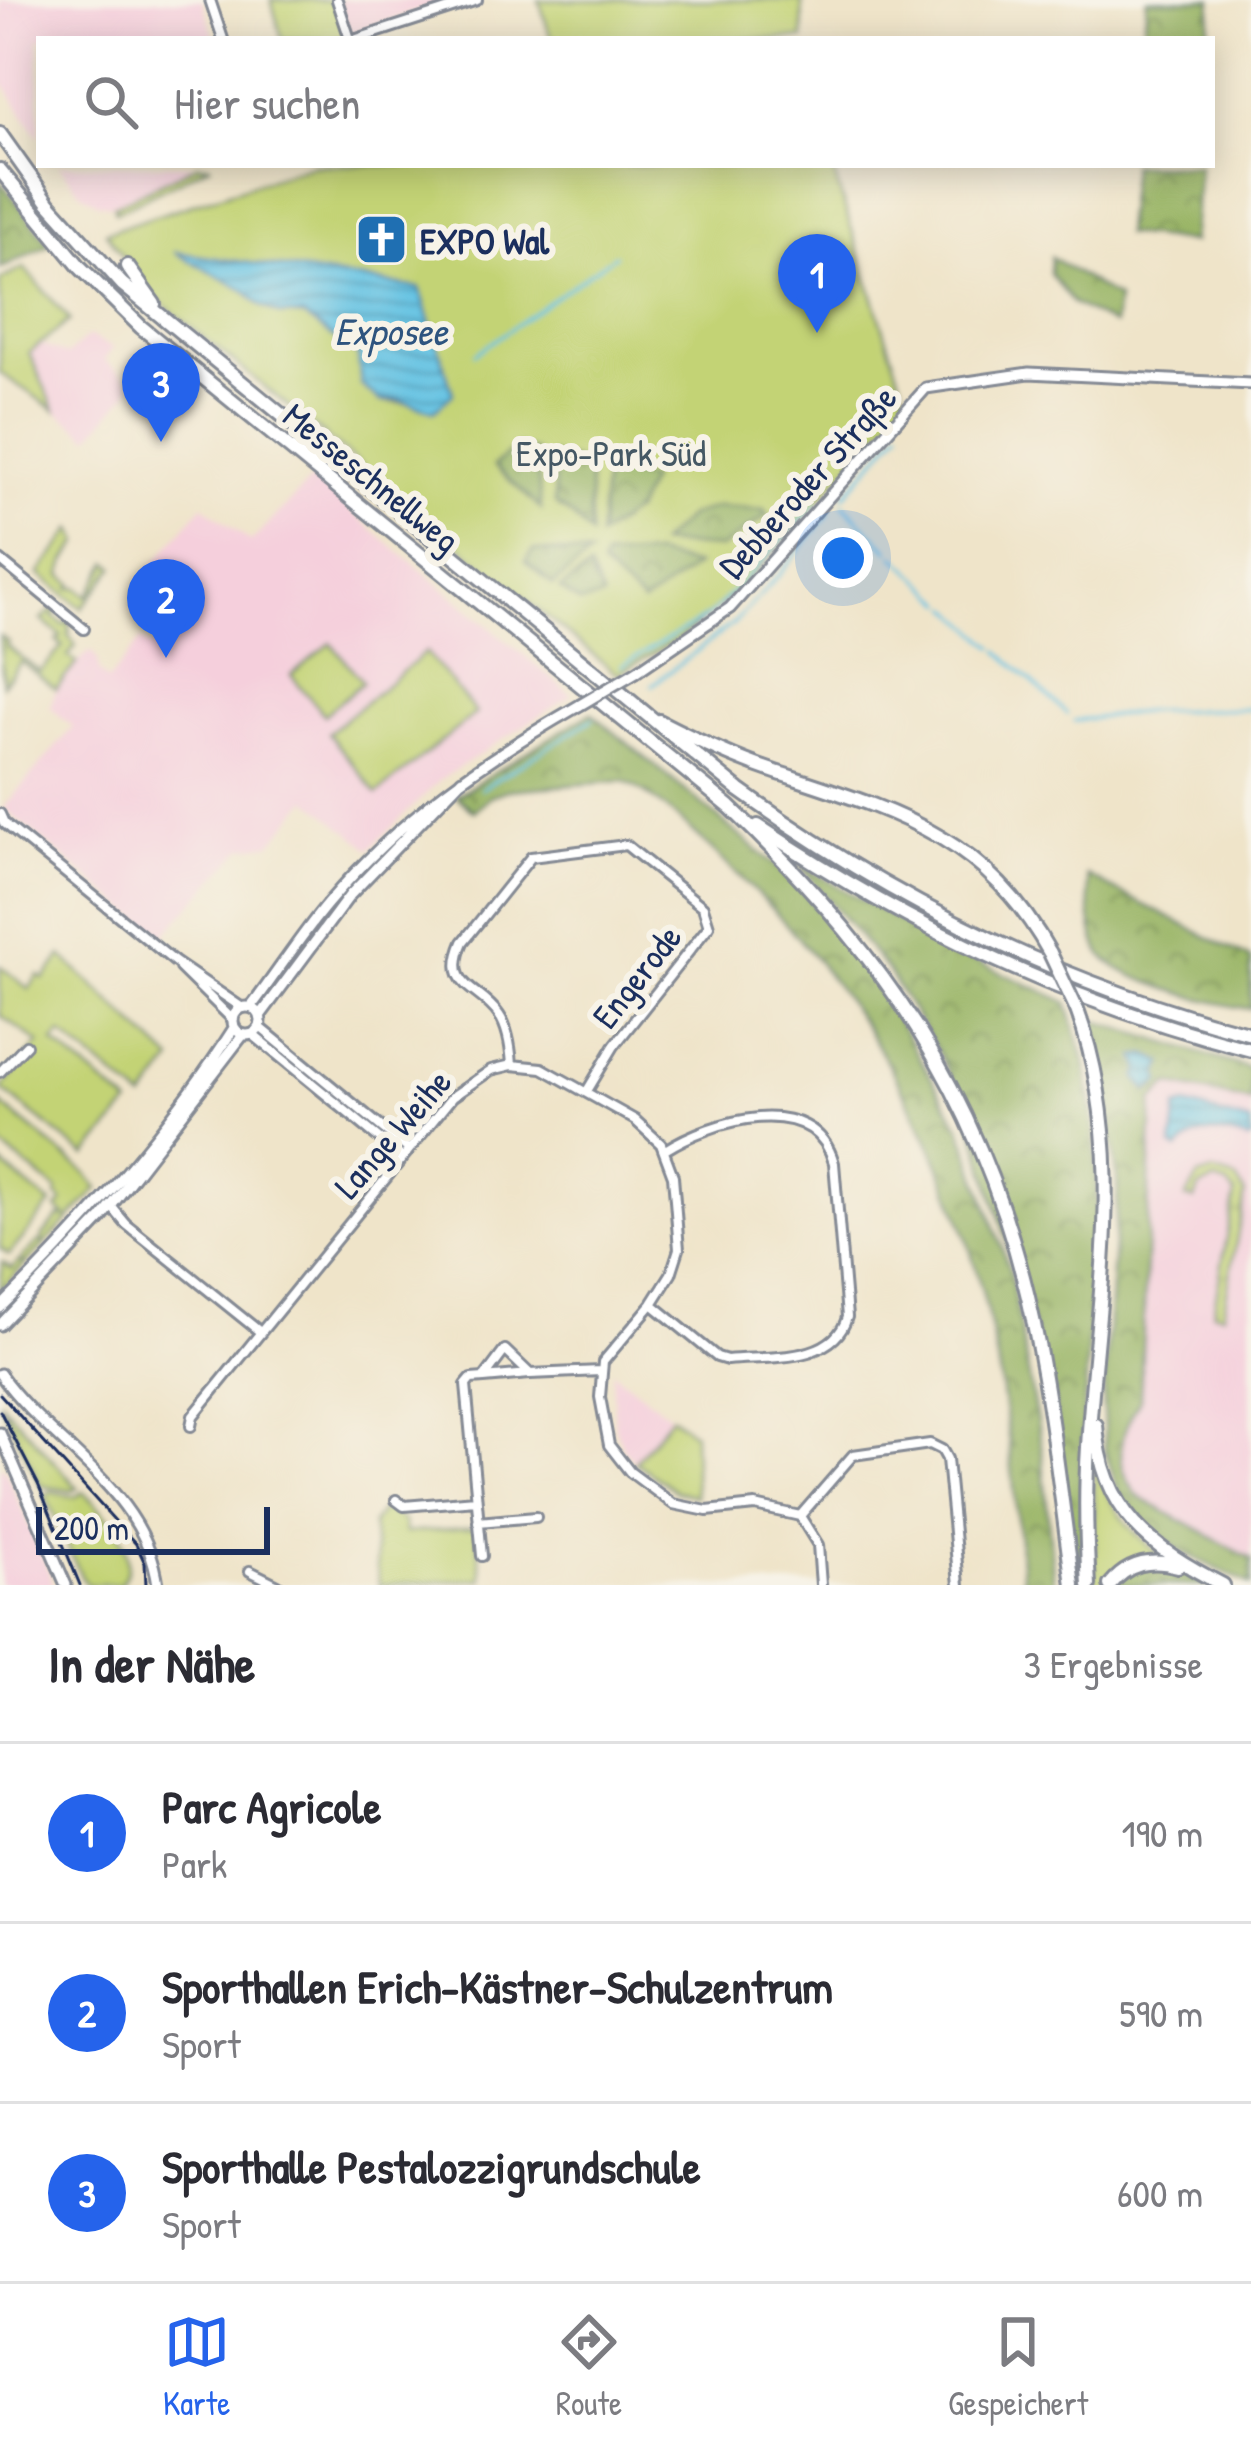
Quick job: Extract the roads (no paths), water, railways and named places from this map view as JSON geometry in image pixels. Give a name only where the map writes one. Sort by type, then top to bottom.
[{"type":"highway","name":"Messeschnellweg","points":[[0,134],[49,202],[95,254],[173,328],[637,710]]},
{"type":"highway","name":"Messeschnellweg","points":[[0,170],[80,266],[141,327],[730,807]]},
{"type":"highway","points":[[127,266],[173,328]]},
{"type":"highway","points":[[637,710],[716,750],[920,823],[999,883],[1050,953],[1077,1010],[1094,1063],[1105,1165],[1106,1234],[1087,1476],[1089,1585]]},
{"type":"highway","points":[[637,710],[793,829],[953,924],[1078,980],[1251,1034]]},
{"type":"highway","points":[[730,807],[892,910],[998,963],[1142,1019],[1251,1050]]},
{"type":"highway","points":[[730,807],[803,878],[868,955],[923,1037],[974,1135],[1029,1300],[1073,1585]]},
{"type":"highway","points":[[1094,1382],[1098,1451],[1115,1498],[1146,1537],[1223,1585]]},
{"type":"highway","points":[[1063,1585],[1066,1539]]},
{"type":"highway","points":[[1109,1585],[1127,1569],[1150,1561],[1203,1574]]},
{"type":"street","points":[[210,0],[222,36]]},
{"type":"street","points":[[337,0],[352,36]]},
{"type":"street","points":[[363,36],[478,0]]},
{"type":"street","name":"Debberoder Straße","points":[[378,855],[462,779],[701,630],[744,593],[926,388],[1029,373],[1251,384]]},
{"type":"street","points":[[0,560],[84,629]]},
{"type":"street","points":[[2,820],[175,962],[246,1007]]},
{"type":"street","name":"Engerode","points":[[512,1065],[499,1016],[458,974],[463,942],[531,857],[626,845],[703,907],[709,926],[616,1043],[587,1091]]},
{"type":"street","points":[[0,1307],[110,1191],[247,1026],[246,1007],[315,918],[378,855]]},
{"type":"street","points":[[0,1324],[111,1206],[378,855]]},
{"type":"street","points":[[175,962],[195,986],[405,1153]]},
{"type":"street","points":[[246,1007],[247,1026]]},
{"type":"street","points":[[0,1072],[26,1046]]},
{"type":"street","points":[[512,1065],[542,1068],[645,1127],[665,1150],[673,1176],[679,1249],[670,1274],[652,1304],[614,1346],[602,1371],[600,1397],[609,1445],[622,1465],[669,1502],[707,1511],[755,1506],[800,1516],[818,1546],[821,1585]]},
{"type":"street","name":"Lange Weihe","points":[[191,1426],[193,1416],[260,1331],[452,1097],[471,1081],[512,1065]]},
{"type":"street","points":[[652,1304],[717,1357],[728,1360],[822,1349],[838,1337],[847,1317],[833,1162],[815,1130],[793,1119],[739,1121],[712,1125],[665,1150]]},
{"type":"street","points":[[111,1206],[126,1224],[260,1331]]},
{"type":"street","points":[[484,1378],[505,1350],[530,1374]]},
{"type":"street","points":[[482,1556],[466,1385],[471,1379],[602,1371]]},
{"type":"street","points":[[0,1373],[12,1391],[130,1510],[148,1540],[158,1585]]},
{"type":"street","points":[[0,1433],[66,1585]]},
{"type":"street","points":[[800,1516],[847,1460],[860,1452],[937,1447],[947,1459],[959,1585]]},
{"type":"street","points":[[396,1500],[404,1506],[476,1500]]},
{"type":"street","points":[[478,1522],[536,1516]]},
{"type":"street","points":[[250,1571],[278,1585]]},
{"type":"water","name":"Exposee","points":[[174,252],[420,288],[453,394],[434,411],[399,400],[380,401],[361,385],[358,355],[303,316],[280,315]]},
{"type":"water","points":[[1148,1055],[1164,1063],[1161,1081],[1148,1091],[1137,1078],[1141,1070],[1136,1057]]},
{"type":"water","points":[[1186,1105],[1250,1123],[1251,1138],[1211,1133],[1178,1150],[1172,1147],[1177,1108]]},
{"type":"waterway","points":[[475,354],[615,255]]},
{"type":"waterway","points":[[844,496],[901,430]]},
{"type":"waterway","points":[[621,666],[711,614],[817,503]]},
{"type":"waterway","points":[[843,504],[889,550]]},
{"type":"waterway","points":[[652,685],[735,622],[829,513]]},
{"type":"waterway","points":[[894,555],[946,603]]},
{"type":"waterway","points":[[951,607],[994,647]]},
{"type":"waterway","points":[[999,651],[1067,714]]},
{"type":"waterway","points":[[1074,721],[1148,711],[1251,709]]},
{"type":"waterway","points":[[481,789],[593,719]]},
{"type":"tram line","points":[[0,1394],[136,1544],[145,1563],[146,1585]]},
{"type":"tram line","points":[[0,1411],[38,1484],[80,1585]]},
{"type":"place","name":"EXPO Wal","points":[[381,240]]},
{"type":"place","name":"Parc Agricole","points":[[817,333]]},
{"type":"place","name":"Sporthalle Pestalozzigrundschule","points":[[161,442]]},
{"type":"place","name":"Sporthallen Erich-Kästner-Schulzentrum","points":[[166,658]]},
{"type":"park label","name":"Expo-Park Süd","points":[[611,452]]}]
